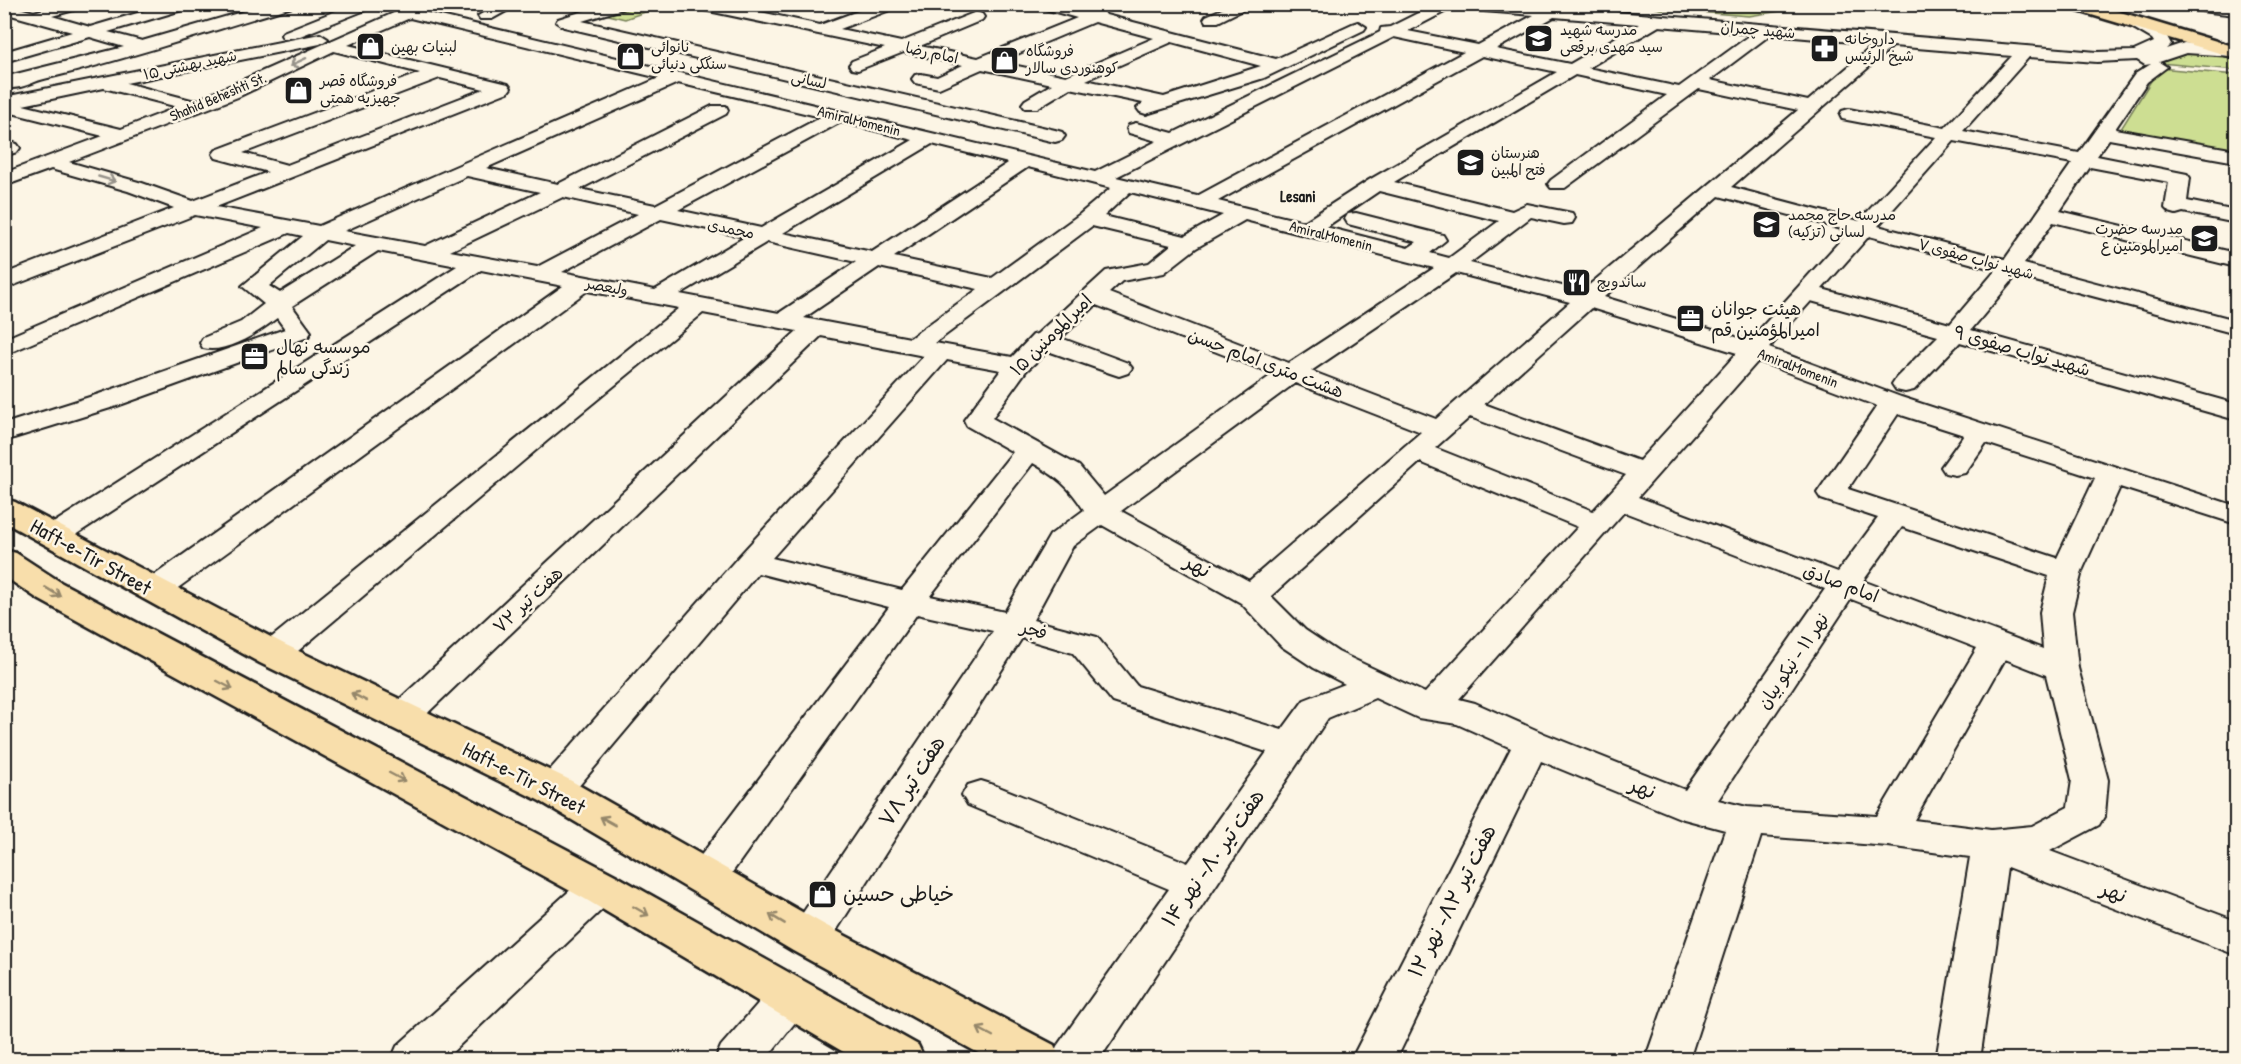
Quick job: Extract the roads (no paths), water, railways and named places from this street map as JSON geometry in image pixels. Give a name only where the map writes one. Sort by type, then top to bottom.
[{"type":"main road","points":[[2074,4],[2235,49]]},
{"type":"main road","points":[[2102,4],[2235,49]]},
{"type":"main road","name":"Haft-e-Tir Street","points":[[4,509],[273,654],[401,718],[554,790],[809,938],[1037,1059]]},
{"type":"main road","points":[[4,560],[50,591],[600,887],[901,1059]]},
{"type":"street","points":[[4,25],[80,4]]},
{"type":"street","points":[[6,56],[187,4]]},
{"type":"street","points":[[34,77],[66,62],[142,47],[287,4]]},
{"type":"street","points":[[314,40],[289,35],[368,4]]},
{"type":"street","points":[[434,4],[486,16],[512,30],[564,22],[624,4]]},
{"type":"street","points":[[486,16],[512,4]]},
{"type":"street","points":[[786,41],[893,4]]},
{"type":"street","points":[[1043,4],[1278,65]]},
{"type":"street","points":[[1212,19],[1247,4]]},
{"type":"street","points":[[1096,179],[1449,4]]},
{"type":"street","name":"شهید چمران","points":[[1459,4],[2025,52],[2116,57],[2147,53],[2163,44],[2159,36],[2136,23]]},
{"type":"street","points":[[2183,4],[2236,10]]},
{"type":"street","name":"امام رضا","points":[[711,6],[742,14],[767,25],[791,16],[818,29],[1164,102]]},
{"type":"street","points":[[4,8],[202,63]]},
{"type":"street","name":"AmiralMomenin","points":[[419,9],[456,23],[512,30],[676,77],[1242,213],[1587,299],[1899,394],[1980,432],[2236,515]]},
{"type":"street","name":"Shahid Beheshti St.","points":[[8,178],[198,107],[419,9]]},
{"type":"street","points":[[921,79],[939,83],[980,63],[1114,9]]},
{"type":"street","points":[[1199,203],[1551,12]]},
{"type":"street","points":[[712,26],[742,14]]},
{"type":"street","points":[[858,65],[976,17]]},
{"type":"street","points":[[1175,140],[1134,121],[1164,102],[1258,74],[1374,19],[1393,33],[1477,51],[1811,107]]},
{"type":"street","points":[[1307,230],[1376,184],[1656,21]]},
{"type":"street","name":"لسانی","points":[[564,22],[1063,134],[1021,160]]},
{"type":"street","points":[[429,33],[456,23]]},
{"type":"street","name":"شهید بهشتی ۱۵","points":[[4,104],[376,27]]},
{"type":"street","points":[[1543,188],[1691,88],[1767,30]]},
{"type":"street","points":[[1031,104],[1067,82],[1170,37]]},
{"type":"street","points":[[1252,596],[1587,299],[1889,41]]},
{"type":"street","points":[[4,282],[502,88],[332,46]]},
{"type":"street","points":[[1430,709],[1620,500],[1752,350],[2025,52],[2139,61],[2164,56],[2184,48],[2235,49]]},
{"type":"street","points":[[2066,572],[1831,493],[1899,394],[2010,268],[2141,78],[2158,67]]},
{"type":"street","points":[[723,88],[766,69]]},
{"type":"street","points":[[291,172],[223,154],[440,72]]},
{"type":"street","points":[[4,432],[108,400],[298,332],[279,304],[254,286],[321,233],[676,77]]},
{"type":"street","points":[[104,83],[198,107]]},
{"type":"street","points":[[4,104],[124,135]]},
{"type":"street","points":[[428,253],[562,190],[719,110]]},
{"type":"street","points":[[1849,114],[2180,178],[2177,206],[2236,217]]},
{"type":"street","points":[[540,275],[838,116]]},
{"type":"street","points":[[2102,132],[2236,156]]},
{"type":"street","points":[[659,297],[929,138]]},
{"type":"street","points":[[1124,144],[1151,152]]},
{"type":"street","points":[[783,321],[876,261],[1021,160]]},
{"type":"street","name":"ولیعصر","points":[[51,163],[135,187],[196,209],[1017,366]]},
{"type":"street","name":"محمدی","points":[[467,170],[996,286]]},
{"type":"street","points":[[1376,184],[1515,218],[1527,210],[1564,218]]},
{"type":"street","points":[[554,790],[751,562],[928,349],[996,286],[1088,219],[1125,186]]},
{"type":"street","name":"شهید نواب صفوی ۷","points":[[1715,189],[2236,327]]},
{"type":"street","name":"امیرالمومنین ۱۵","points":[[1099,512],[1086,490],[1070,472],[978,420],[1017,366],[1042,340],[1114,276],[1156,268],[1188,243],[1242,213]]},
{"type":"street","points":[[2048,214],[2236,260]]},
{"type":"street","name":"هفت تیر ۷۸","points":[[809,938],[1014,625],[1061,540],[1291,373],[1452,266],[1515,218]]},
{"type":"street","points":[[1088,219],[1188,243]]},
{"type":"street","points":[[1356,219],[1435,240],[1411,255]]},
{"type":"street","points":[[4,348],[287,226]]},
{"type":"street","points":[[4,432],[250,327],[279,304],[375,243]]},
{"type":"street","points":[[55,535],[477,262]]},
{"type":"street","points":[[153,591],[427,397],[583,283]]},
{"type":"street","name":"شهید نواب صفوی ۹","points":[[1807,292],[2236,412]]},
{"type":"street","name":"هشت متری امام حسن","points":[[1092,295],[1440,430]]},
{"type":"street","points":[[273,654],[538,434],[698,305]]},
{"type":"street","name":"هفت تیر ۷۲","points":[[401,718],[816,327]]},
{"type":"street","points":[[1042,340],[1119,368]]},
{"type":"street","points":[[1467,407],[1644,472]]},
{"type":"street","points":[[1954,467],[1980,432]]},
{"type":"street","points":[[707,877],[909,602],[1029,450]]},
{"type":"street","points":[[1417,451],[1598,524]]},
{"type":"street","points":[[1958,1059],[1991,845],[2039,840],[2086,815],[2090,780],[2061,668],[2056,612],[2066,572],[2111,475]]},
{"type":"street","name":"امام صادق","points":[[1620,500],[2061,668]]},
{"type":"street","name":"نهر","points":[[1099,512],[1252,596],[1293,638],[1326,660],[1375,685],[1430,709],[1462,712],[1532,743],[1694,808],[1747,821],[1888,831],[1991,845],[2236,938]]},
{"type":"street","name":"نهر ۱۱ - نیکو بیان","points":[[1694,808],[1845,584],[1895,516]]},
{"type":"street","name":"فجر","points":[[751,562],[909,602],[1014,625],[1085,645],[1125,694],[1291,746]]},
{"type":"street","points":[[1888,831],[1996,645]]},
{"type":"street","name":"هفت تیر ۸۰- نهر ۱۴","points":[[1073,1059],[1316,709],[1375,685]]},
{"type":"street","name":"هفت تیر ۸۲- نهر ۱۲","points":[[1373,1059],[1532,743]]},
{"type":"street","points":[[981,795],[1196,883]]},
{"type":"street","points":[[1667,1059],[1747,821]]},
{"type":"street","points":[[413,1059],[600,887]]},
{"type":"street","points":[[737,1059],[790,997]]},
{"type":"place","name":"مدرسه شهید سید مهدی برقعی","points":[[1539,39]]},
{"type":"place","name":"لبنیات بهین","points":[[370,47]]},
{"type":"place","name":"داروخانه شیخ الرئیس","points":[[1824,48]]},
{"type":"place","name":"نانوائی سنگکی دنیائی","points":[[630,56]]},
{"type":"place","name":"فروشگاه کوهنوردی سالار","points":[[1005,60]]},
{"type":"place","name":"فروشگاه قصر جهیزیه همتی","points":[[299,90]]},
{"type":"place","name":"هنرستان فتح المبین","points":[[1470,162]]},
{"type":"place","name":"مدرسه حاج محمد لسانی (تزکیه)","points":[[1767,224]]},
{"type":"place","name":"مدرسه حضرت امیرالمومنین ع","points":[[2204,238]]},
{"type":"place","name":"ساندویچ","points":[[1576,282]]},
{"type":"place","name":"هیئت جوانان امیرالمؤمنین قم","points":[[1690,319]]},
{"type":"place","name":"موسسه نهال زندگی سالم","points":[[255,357]]},
{"type":"place","name":"خیاطی حسین","points":[[822,894]]},
{"type":"district","name":"Lesani","points":[[1298,196]]}]
